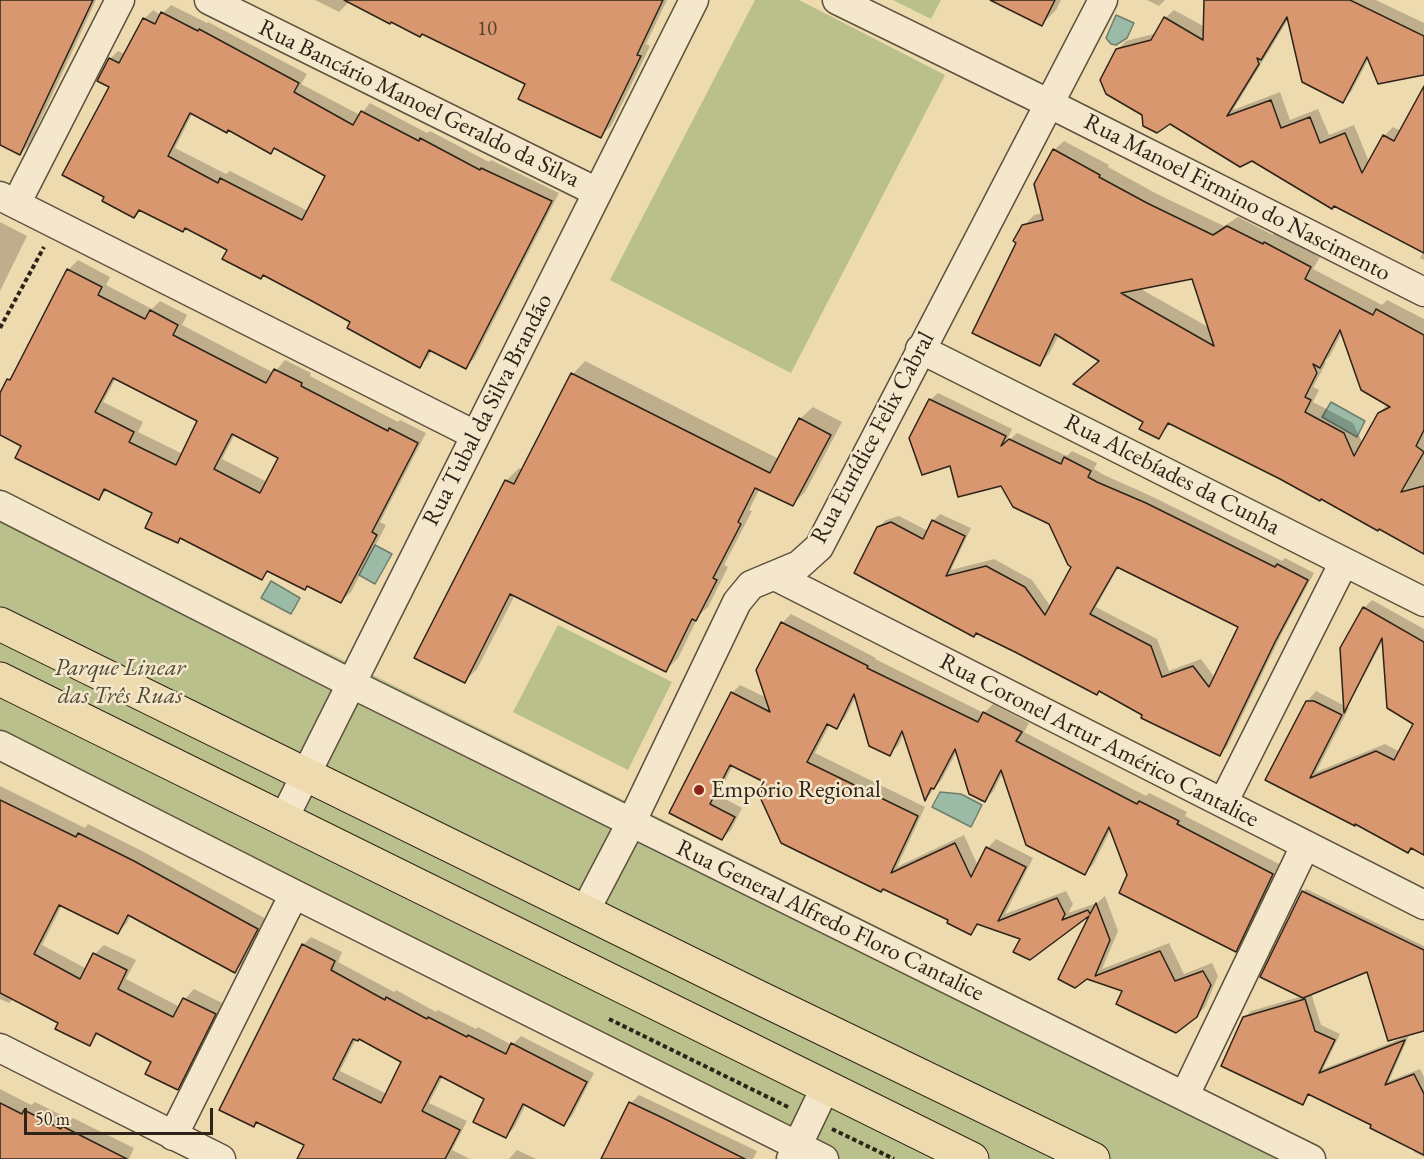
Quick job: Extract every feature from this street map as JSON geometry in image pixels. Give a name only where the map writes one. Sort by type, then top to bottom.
[{"type":"main road","points":[[0,624],[307,773],[1080,1156]]},
{"type":"main road","points":[[0,679],[972,1159]]},
{"type":"street","points":[[120,0],[8,200],[475,435]]},
{"type":"street","name":"Rua Bancário Manoel Geraldo da Silva","points":[[209,0],[597,192]]},
{"type":"street","name":"Rua Tubal da Silva Brandão","points":[[283,820],[694,0]]},
{"type":"street","name":"Rua Manoel Firmino do Nascimento","points":[[837,0],[1424,292]]},
{"type":"street","name":"Rua Eurídice Felix Cabral","points":[[585,911],[631,823],[737,602],[751,585],[799,565],[819,547],[1103,0]]},
{"type":"street","name":"Rua Alcebíades da Cunha","points":[[920,349],[1424,602]]},
{"type":"street","name":"Rua General Alfredo Floro Cantalice","points":[[0,505],[350,683],[1311,1159]]},
{"type":"street","points":[[1223,804],[1344,562]]},
{"type":"street","name":"Rua Coronel Artur Américo Cantalice","points":[[775,576],[1424,905]]},
{"type":"street","points":[[0,745],[794,1152],[824,1159]]},
{"type":"street","points":[[1185,1095],[1305,846]]},
{"type":"street","points":[[174,1136],[294,894]]},
{"type":"street","points":[[0,1048],[221,1159]]},
{"type":"street","points":[[794,1152],[826,1086]]},
{"type":"path","points":[[0,328],[56,225]]},
{"type":"green space","points":[[755,0],[799,0],[945,75],[791,373],[610,280]]},
{"type":"green space","points":[[893,0],[941,0],[931,19]]},
{"type":"green space","name":"Parque Linear das Três Ruas","points":[[0,489],[1203,1089],[1328,1159],[821,1159],[0,755]]},
{"type":"green space","points":[[558,625],[672,682],[628,770],[513,712]]},
{"type":"shaded area","points":[[1116,15],[1134,23],[1127,38],[1116,45],[1111,44],[1106,38]]},
{"type":"shaded area","points":[[1331,402],[1365,421],[1357,437],[1322,417]]},
{"type":"shaded area","points":[[375,545],[392,554],[375,584],[359,575]]},
{"type":"shaded area","points":[[271,581],[300,598],[291,614],[261,598]]},
{"type":"shaded area","points":[[940,792],[961,794],[982,805],[971,827],[932,807]]},
{"type":"building","points":[[0,0],[93,0],[20,155],[0,145]]},
{"type":"building","points":[[344,0],[663,0],[637,55],[641,56],[601,138],[518,99],[525,84],[422,34],[420,37],[391,22],[390,24]]},
{"type":"building","points":[[990,0],[1055,0],[1042,26]]},
{"type":"building","points":[[1204,0],[1350,0],[1424,36],[1424,75],[1378,84],[1367,57],[1343,103],[1302,82],[1287,17],[1261,60],[1257,58],[1259,64],[1227,116],[1271,100],[1281,128],[1310,117],[1320,143],[1345,133],[1362,173],[1383,135],[1394,141],[1424,86],[1424,253],[1334,206],[1332,209],[1252,161],[1240,167],[1170,124],[1157,133],[1143,126],[1142,115],[1106,94],[1100,80],[1116,49],[1151,40],[1164,17],[1203,40]]},
{"type":"building","points":[[161,12],[198,31],[199,29],[299,83],[294,92],[353,125],[361,111],[419,141],[420,138],[480,170],[481,168],[552,201],[466,369],[429,350],[420,368],[347,328],[350,322],[263,275],[261,279],[222,259],[227,250],[185,228],[183,232],[139,210],[134,218],[102,201],[104,197],[62,175],[109,87],[97,81],[109,58],[119,63],[143,18],[155,24]],"holes":[[[190,113],[227,133],[228,130],[271,154],[274,148],[325,176],[302,220],[220,178],[218,183],[168,156]]]},
{"type":"building","points":[[1053,149],[1147,203],[1213,235],[1227,226],[1263,244],[1264,242],[1311,267],[1305,279],[1373,315],[1376,309],[1424,335],[1424,430],[1416,446],[1424,452],[1401,492],[1424,486],[1424,554],[1321,499],[1320,501],[1168,423],[1159,439],[1139,429],[1143,422],[1073,384],[1099,361],[1055,334],[1040,366],[972,333],[1016,243],[1013,241],[1022,225],[1043,220],[1034,184]],"holes":[[[1192,279],[1214,346],[1121,293]],[[1340,330],[1361,390],[1390,407],[1378,413],[1354,456],[1344,433],[1305,412],[1311,400],[1305,397],[1317,373],[1313,364],[1320,368]]]},
{"type":"building","points":[[67,269],[102,287],[98,295],[145,319],[150,310],[178,325],[173,335],[266,383],[274,369],[302,383],[301,386],[388,431],[389,428],[418,443],[372,532],[377,535],[341,603],[307,586],[305,590],[267,571],[262,580],[180,538],[178,543],[145,528],[152,513],[104,489],[99,500],[15,458],[21,446],[0,435],[0,393],[7,379],[10,380]],"holes":[[[113,378],[197,421],[176,465],[129,442],[134,432],[95,412]],[[232,434],[278,458],[260,493],[214,469]]]},
{"type":"building","points":[[571,373],[770,473],[799,418],[831,435],[793,506],[755,488],[738,522],[741,524],[713,578],[717,580],[696,621],[692,619],[666,672],[510,594],[465,683],[414,658],[505,480],[514,484]]},
{"type":"building","points":[[929,399],[1006,436],[1001,446],[1009,439],[1061,464],[1064,457],[1091,471],[1088,477],[1097,482],[1146,503],[1275,567],[1277,564],[1308,580],[1220,756],[1141,718],[1142,715],[1099,691],[1097,695],[976,633],[974,637],[854,573],[877,527],[891,522],[923,539],[932,520],[965,536],[946,576],[986,566],[1025,587],[1045,615],[1071,567],[1049,524],[1013,507],[1001,486],[958,497],[950,466],[922,475],[909,438]],"holes":[[[1117,567],[1238,627],[1209,687],[1193,666],[1162,677],[1151,646],[1090,614]]]},
{"type":"building","points":[[1363,607],[1424,642],[1424,855],[1411,848],[1408,853],[1265,780],[1306,701],[1314,701],[1342,715],[1310,778],[1376,751],[1394,760],[1413,724],[1387,708],[1382,638],[1344,713],[1340,648]]},
{"type":"building","points":[[781,622],[868,666],[867,668],[978,722],[983,712],[1022,732],[1016,741],[1137,804],[1139,801],[1179,821],[1177,824],[1273,874],[1236,952],[1119,893],[1127,875],[1109,827],[1085,875],[1026,845],[1001,770],[985,802],[969,794],[955,749],[925,801],[902,731],[890,756],[869,746],[854,694],[837,729],[827,724],[807,762],[918,816],[891,873],[955,843],[971,877],[986,847],[1026,867],[998,921],[1057,898],[1065,914],[1062,920],[1088,910],[1090,914],[1096,903],[1110,940],[1095,976],[1160,951],[1175,981],[1203,971],[1211,985],[1197,1017],[1176,1033],[1116,1004],[1122,991],[1087,979],[1075,988],[1058,979],[1089,916],[1030,960],[1013,952],[1020,939],[977,924],[971,935],[947,923],[948,920],[883,889],[881,892],[781,843],[759,795],[766,783],[730,765],[710,804],[735,817],[722,840],[669,813],[731,692],[770,712],[756,670]]},
{"type":"building","points":[[0,800],[76,837],[78,833],[134,861],[258,929],[235,973],[128,915],[118,934],[59,905],[34,954],[80,979],[93,953],[127,970],[118,989],[173,1017],[183,998],[216,1014],[178,1090],[145,1074],[151,1062],[96,1033],[90,1046],[55,1029],[58,1023],[0,993]]},
{"type":"building","points":[[1302,891],[1424,950],[1424,1031],[1388,1041],[1367,972],[1303,998],[1260,977]]},
{"type":"building","points":[[302,944],[335,961],[331,970],[385,1000],[386,997],[427,1019],[428,1017],[506,1054],[511,1043],[587,1082],[564,1126],[523,1104],[506,1138],[473,1122],[484,1099],[440,1076],[422,1111],[460,1130],[445,1159],[297,1159],[304,1145],[256,1122],[254,1127],[219,1110]],"holes":[[[353,1039],[358,1041],[359,1039],[401,1062],[381,1103],[333,1079]]]},
{"type":"building","points":[[1305,999],[1315,1031],[1335,1040],[1319,1073],[1405,1040],[1385,1085],[1414,1074],[1424,1094],[1424,1155],[1370,1128],[1371,1125],[1308,1094],[1303,1105],[1221,1066],[1243,1017]]},
{"type":"building","points":[[629,1102],[663,1118],[745,1159],[601,1159]]},
{"type":"building","points":[[0,1103],[22,1114],[24,1110],[61,1129],[62,1126],[127,1159],[0,1159]]},
{"type":"place","name":"Empório Regional","points":[[699,790]]}]
